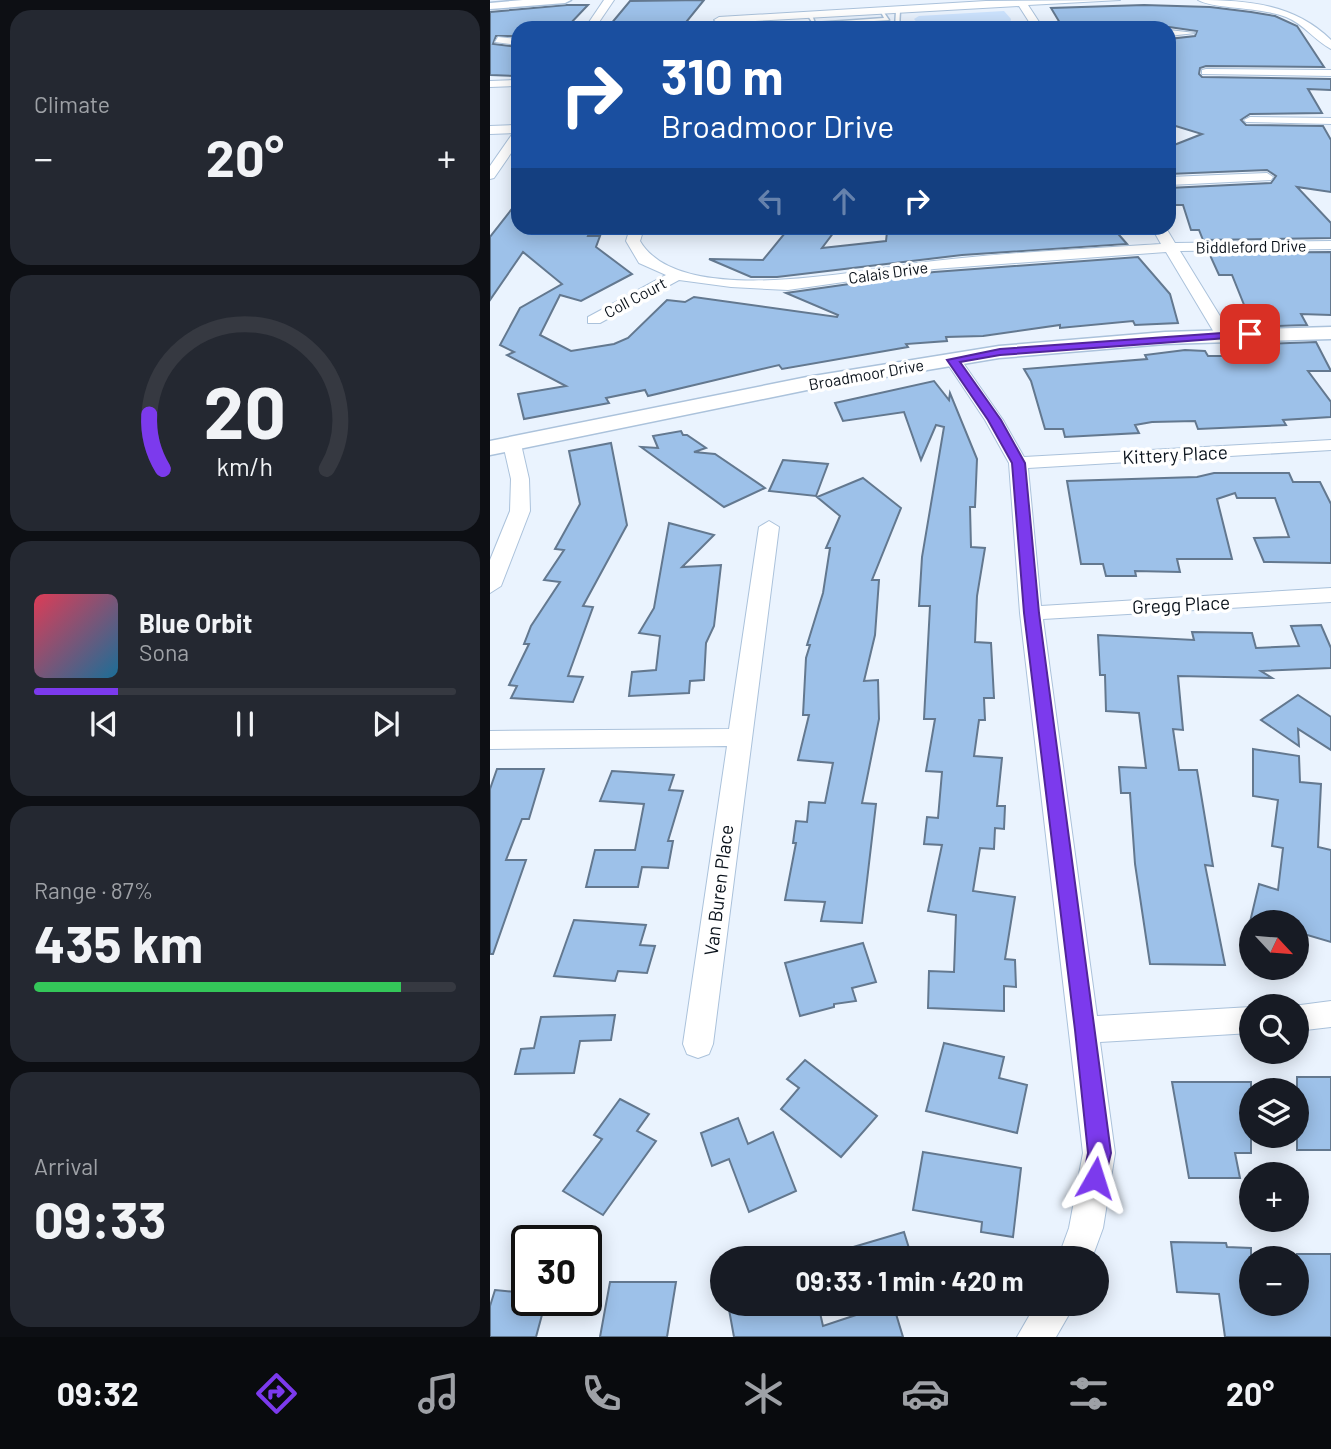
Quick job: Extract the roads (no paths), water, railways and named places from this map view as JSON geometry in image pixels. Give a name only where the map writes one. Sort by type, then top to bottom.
[{"type":"street","points":[[490,6],[565,0]]},
{"type":"street","points":[[595,21],[609,0]]},
{"type":"street","points":[[719,19],[883,12],[1021,1],[1115,0]]},
{"type":"street","points":[[1203,0],[1264,8],[1314,26],[1331,46]]},
{"type":"street","points":[[1264,8],[1284,0]]},
{"type":"street","points":[[1021,1],[1034,21]]},
{"type":"street","points":[[1176,33],[1190,33]]},
{"type":"street","points":[[498,40],[511,41]]},
{"type":"street","points":[[1206,72],[1331,73]]},
{"type":"street","points":[[490,84],[511,83]]},
{"type":"street","points":[[1250,120],[1331,121]]},
{"type":"street","points":[[490,130],[511,132]]},
{"type":"street","points":[[490,175],[511,143]]},
{"type":"street","points":[[1176,181],[1267,177]]},
{"type":"street","name":"Calais Drive","points":[[635,235],[633,241],[644,260],[677,275],[731,283],[788,286],[934,265],[1172,247]]},
{"type":"street","points":[[1163,235],[1223,334]]},
{"type":"street","name":"Biddleford Drive","points":[[1172,247],[1331,245]]},
{"type":"street","name":"Coll Court","points":[[594,320],[677,275]]},
{"type":"street","name":"Broadmoor Drive","points":[[490,448],[872,371],[1000,352],[1223,334],[1331,333]]},
{"type":"street","points":[[953,360],[994,420],[1018,463],[1031,613],[1086,1030],[1099,1153],[1086,1228],[1079,1246]]},
{"type":"street","points":[[490,586],[520,511],[520,479],[512,443]]},
{"type":"street","name":"Kittery Place","points":[[1018,463],[1331,445]]},
{"type":"street","name":"Van Buren Place","points":[[698,1044],[738,737],[769,527]]},
{"type":"street","name":"Gregg Place","points":[[1031,613],[1331,595]]},
{"type":"street","points":[[490,740],[738,737]]},
{"type":"street","points":[[1309,1017],[1331,1014]]},
{"type":"street","points":[[1086,1030],[1239,1021]]},
{"type":"street","points":[[1035,1337],[1049,1316]]},
{"type":"lane","points":[[897,21],[898,11]]}]
